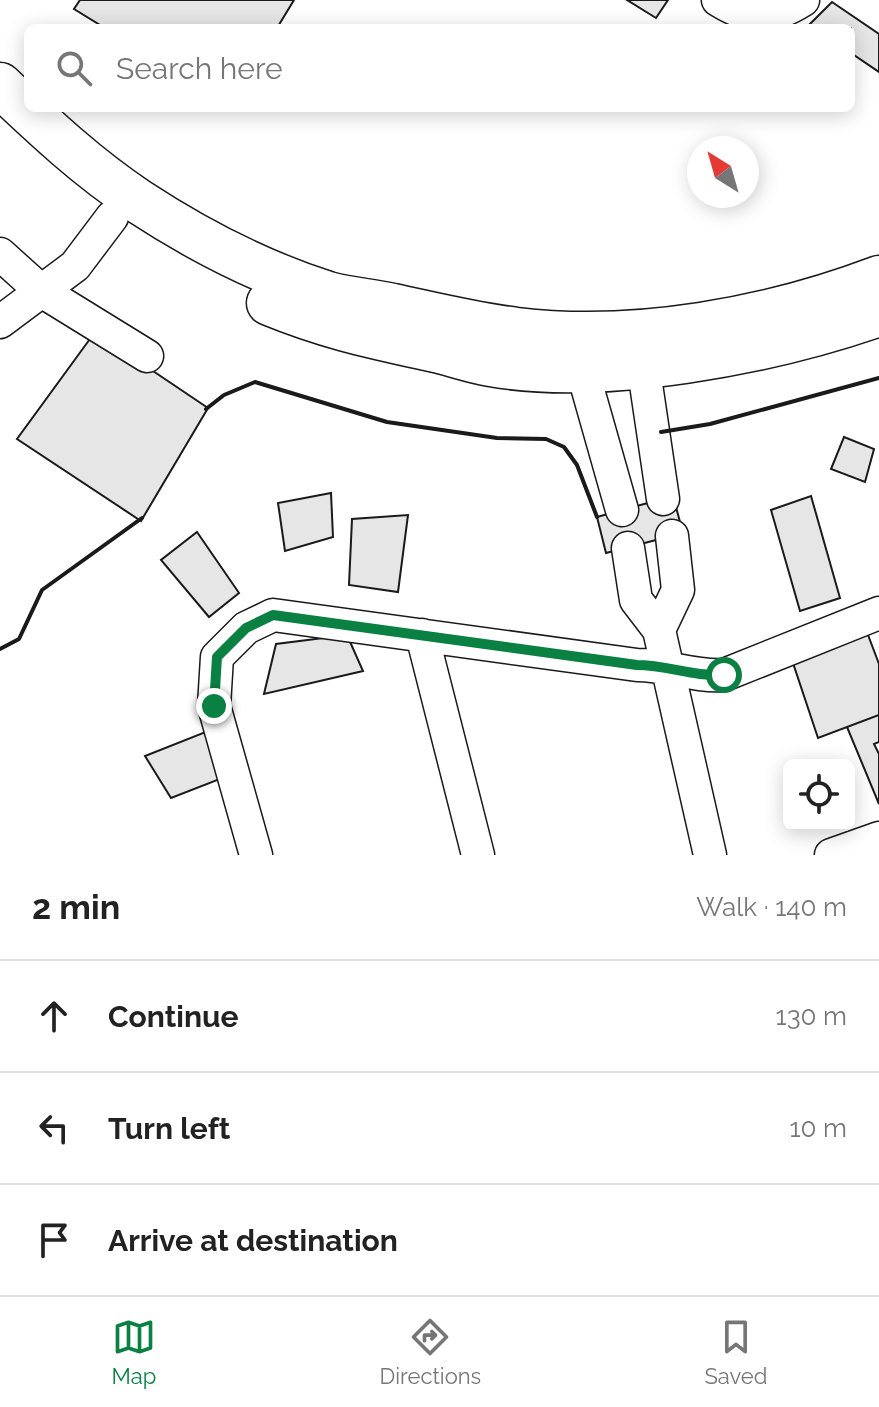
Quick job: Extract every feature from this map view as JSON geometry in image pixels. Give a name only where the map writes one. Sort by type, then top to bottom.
[{"type":"highway","points":[[0,85],[24,107]]},
{"type":"highway","points":[[30,112],[83,160],[138,201],[255,266],[329,295],[465,323],[520,331],[596,334],[751,314],[818,298],[879,278]]},
{"type":"highway","points":[[0,122],[69,189],[198,269],[329,327],[491,364],[582,369],[691,360],[740,351],[879,314]]},
{"type":"street","points":[[718,0],[755,17],[788,9],[803,0]]},
{"type":"street","points":[[0,322],[75,266],[112,217]]},
{"type":"street","points":[[0,254],[40,290],[147,356]]},
{"type":"street","points":[[643,364],[663,499]]},
{"type":"street","points":[[582,369],[622,510]]},
{"type":"street","points":[[659,630],[678,590],[672,536]]},
{"type":"street","points":[[628,548],[636,600],[659,630],[710,855]]},
{"type":"street","points":[[256,855],[214,706],[217,657],[246,628],[273,615],[637,665],[666,665],[698,676],[724,675],[879,613]]},
{"type":"street","points":[[422,635],[478,855]]},
{"type":"street","points":[[831,855],[879,838]]},
{"type":"building","points":[[80,0],[294,0],[279,24],[98,24],[74,9]]},
{"type":"building","points":[[627,0],[668,0],[656,18]]},
{"type":"building","points":[[832,2],[879,34],[879,72],[855,56],[855,24],[810,24]]},
{"type":"building","points":[[95,332],[208,408],[141,521],[17,439]]},
{"type":"building","points":[[844,437],[874,449],[865,482],[831,469]]},
{"type":"building","points":[[331,493],[333,537],[285,551],[278,503]]},
{"type":"building","points":[[673,496],[683,533],[606,553],[597,517]]},
{"type":"building","points":[[811,496],[840,598],[800,611],[771,510]]},
{"type":"building","points":[[408,515],[398,592],[349,585],[352,519]]},
{"type":"building","points":[[197,532],[239,593],[209,617],[161,560]]},
{"type":"building","points":[[865,627],[879,664],[879,715],[818,738],[791,657]]},
{"type":"building","points":[[347,635],[363,671],[264,694],[276,644]]},
{"type":"building","points":[[879,715],[879,742],[874,744],[879,754],[879,804],[847,727]]},
{"type":"building","points":[[208,731],[220,779],[171,798],[145,756]]},
{"type":"wall","points":[[661,432],[710,424],[879,378]]},
{"type":"wall","points":[[206,409],[224,395],[255,382],[387,422],[497,438],[546,439],[564,447],[577,465],[597,517]]},
{"type":"wall","points":[[0,649],[19,639],[42,590],[142,518]]},
{"type":"route","points":[[214,706],[217,657],[246,628],[273,615],[637,665],[666,665],[698,676],[724,675]]}]
